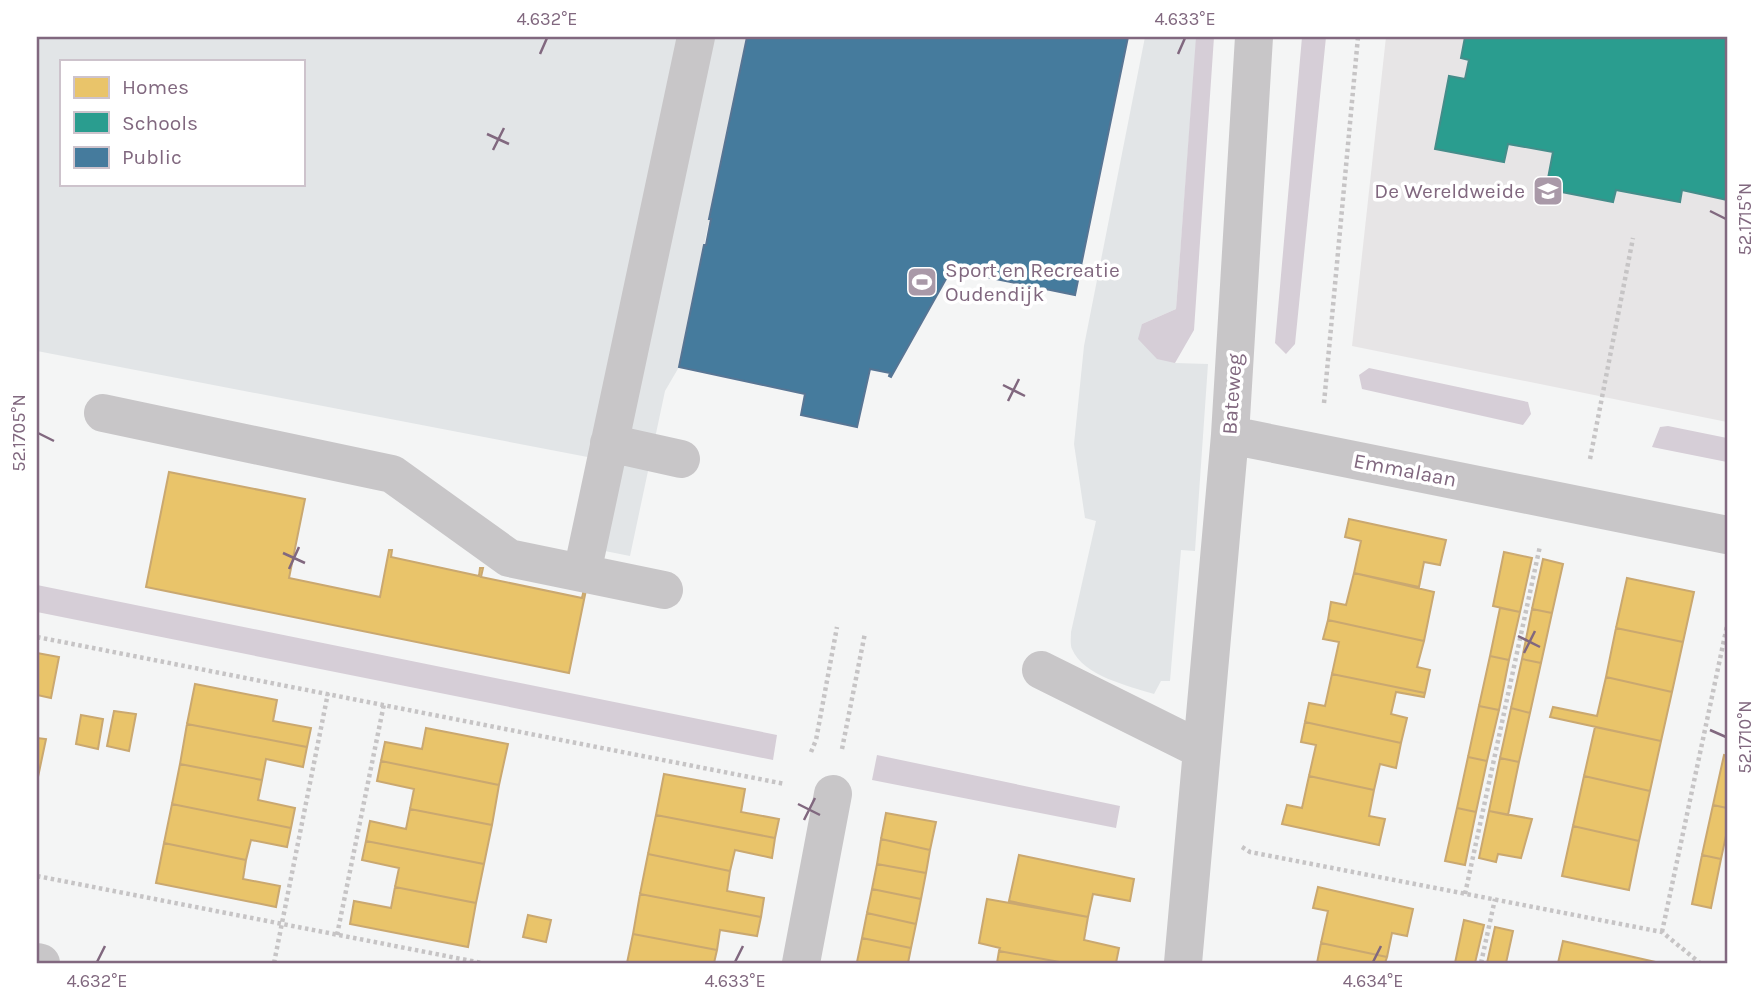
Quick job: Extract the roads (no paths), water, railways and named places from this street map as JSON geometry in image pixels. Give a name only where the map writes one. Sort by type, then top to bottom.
[{"type":"street","points":[[582,573],[696,37]]},
{"type":"street","name":"Bateweg","points":[[1183,963],[1230,435],[1254,37]]},
{"type":"street","points":[[103,413],[392,474],[509,558],[664,590]]},
{"type":"street","name":"Emmalaan","points":[[1230,435],[1727,535]]},
{"type":"street","points":[[609,443],[681,459]]},
{"type":"street","points":[[1041,670],[1202,750]]},
{"type":"street","points":[[801,963],[833,794]]},
{"type":"place","name":"De Wereldweide","points":[[1548,191]]},
{"type":"place","name":"Sport en Recreatie Oudendijk","points":[[922,282]]}]
